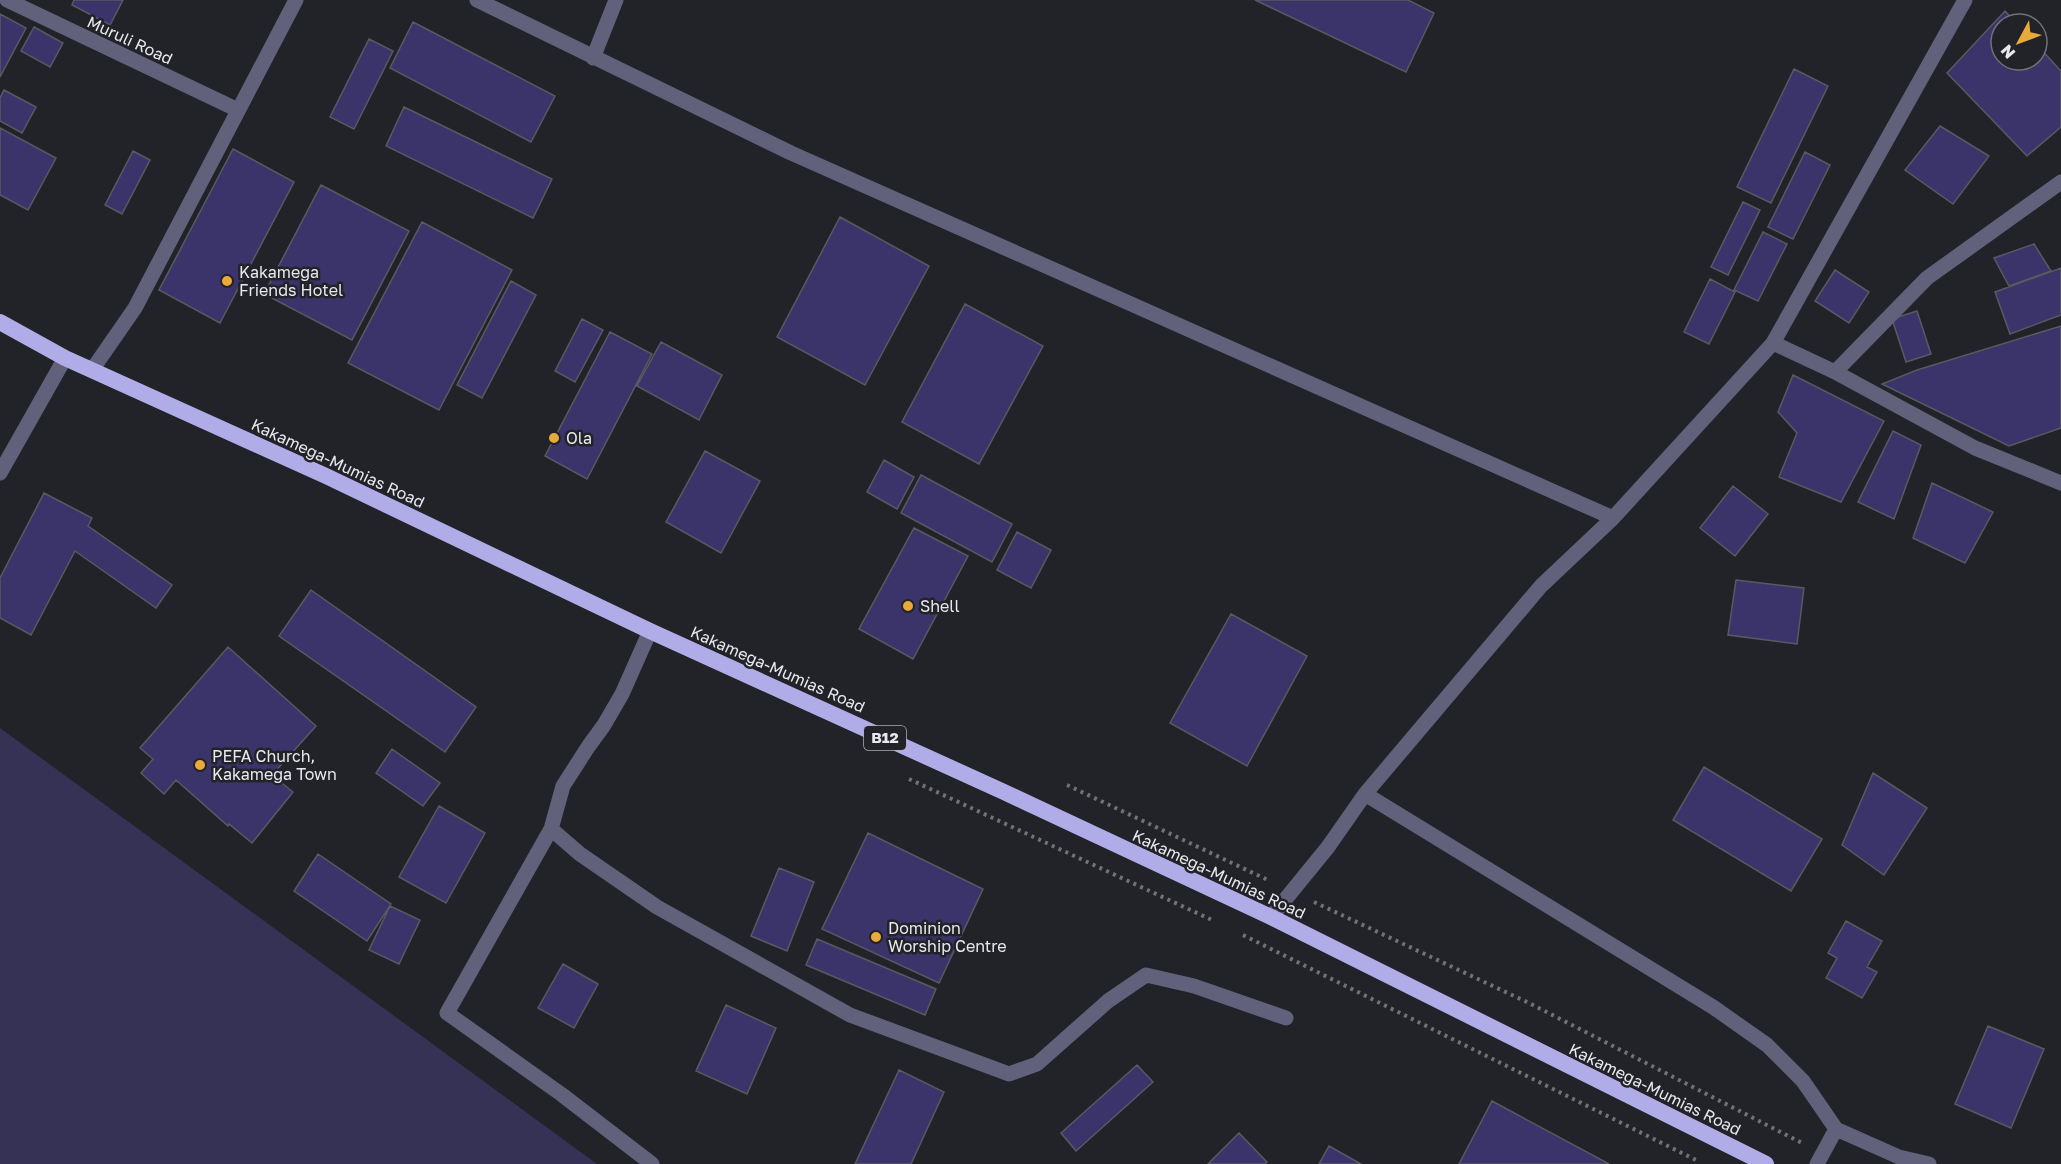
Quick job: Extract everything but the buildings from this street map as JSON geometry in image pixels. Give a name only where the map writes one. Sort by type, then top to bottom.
[{"type":"highway","name":"Kakamega-Mumias Road","points":[[0,322],[65,358],[326,476],[650,631],[993,787],[1270,917],[1766,1164]]},
{"type":"street","name":"Muruli Road","points":[[7,0],[238,111]]},
{"type":"street","points":[[92,370],[135,308],[296,0]]},
{"type":"street","points":[[477,0],[791,153],[1613,518]]},
{"type":"street","points":[[593,58],[616,0]]},
{"type":"street","points":[[1270,917],[1328,847],[1365,794],[1541,586],[1613,518],[1773,343],[1965,0]]},
{"type":"street","points":[[1835,372],[1927,278],[2061,182]]},
{"type":"street","points":[[1773,343],[1835,372],[1976,448],[2061,483]]},
{"type":"street","points":[[0,473],[65,358]]},
{"type":"street","points":[[650,631],[622,694],[563,786],[551,829],[447,1013],[561,1094],[652,1164]]},
{"type":"street","points":[[1365,794],[1713,1007],[1767,1045],[1803,1081],[1836,1130],[1899,1156],[1929,1164]]},
{"type":"street","points":[[551,829],[580,854],[657,908],[850,1015],[1009,1074],[1037,1064],[1108,1001],[1146,975],[1194,986],[1286,1017]]},
{"type":"street","points":[[1820,1159],[1836,1130]]},
{"type":"path","points":[[1067,785],[1529,1003],[1820,1159]]},
{"type":"shaded area","points":[[0,728],[597,1164],[0,1164]]},
{"type":"place","name":"Kakamega Friends Hotel","points":[[227,281]]},
{"type":"place","name":"Ola","points":[[554,438]]},
{"type":"place","name":"Shell","points":[[908,606]]},
{"type":"place","name":"PEFA Church, Kakamega Town","points":[[200,765]]},
{"type":"place","name":"Dominion Worship Centre","points":[[876,937]]}]
